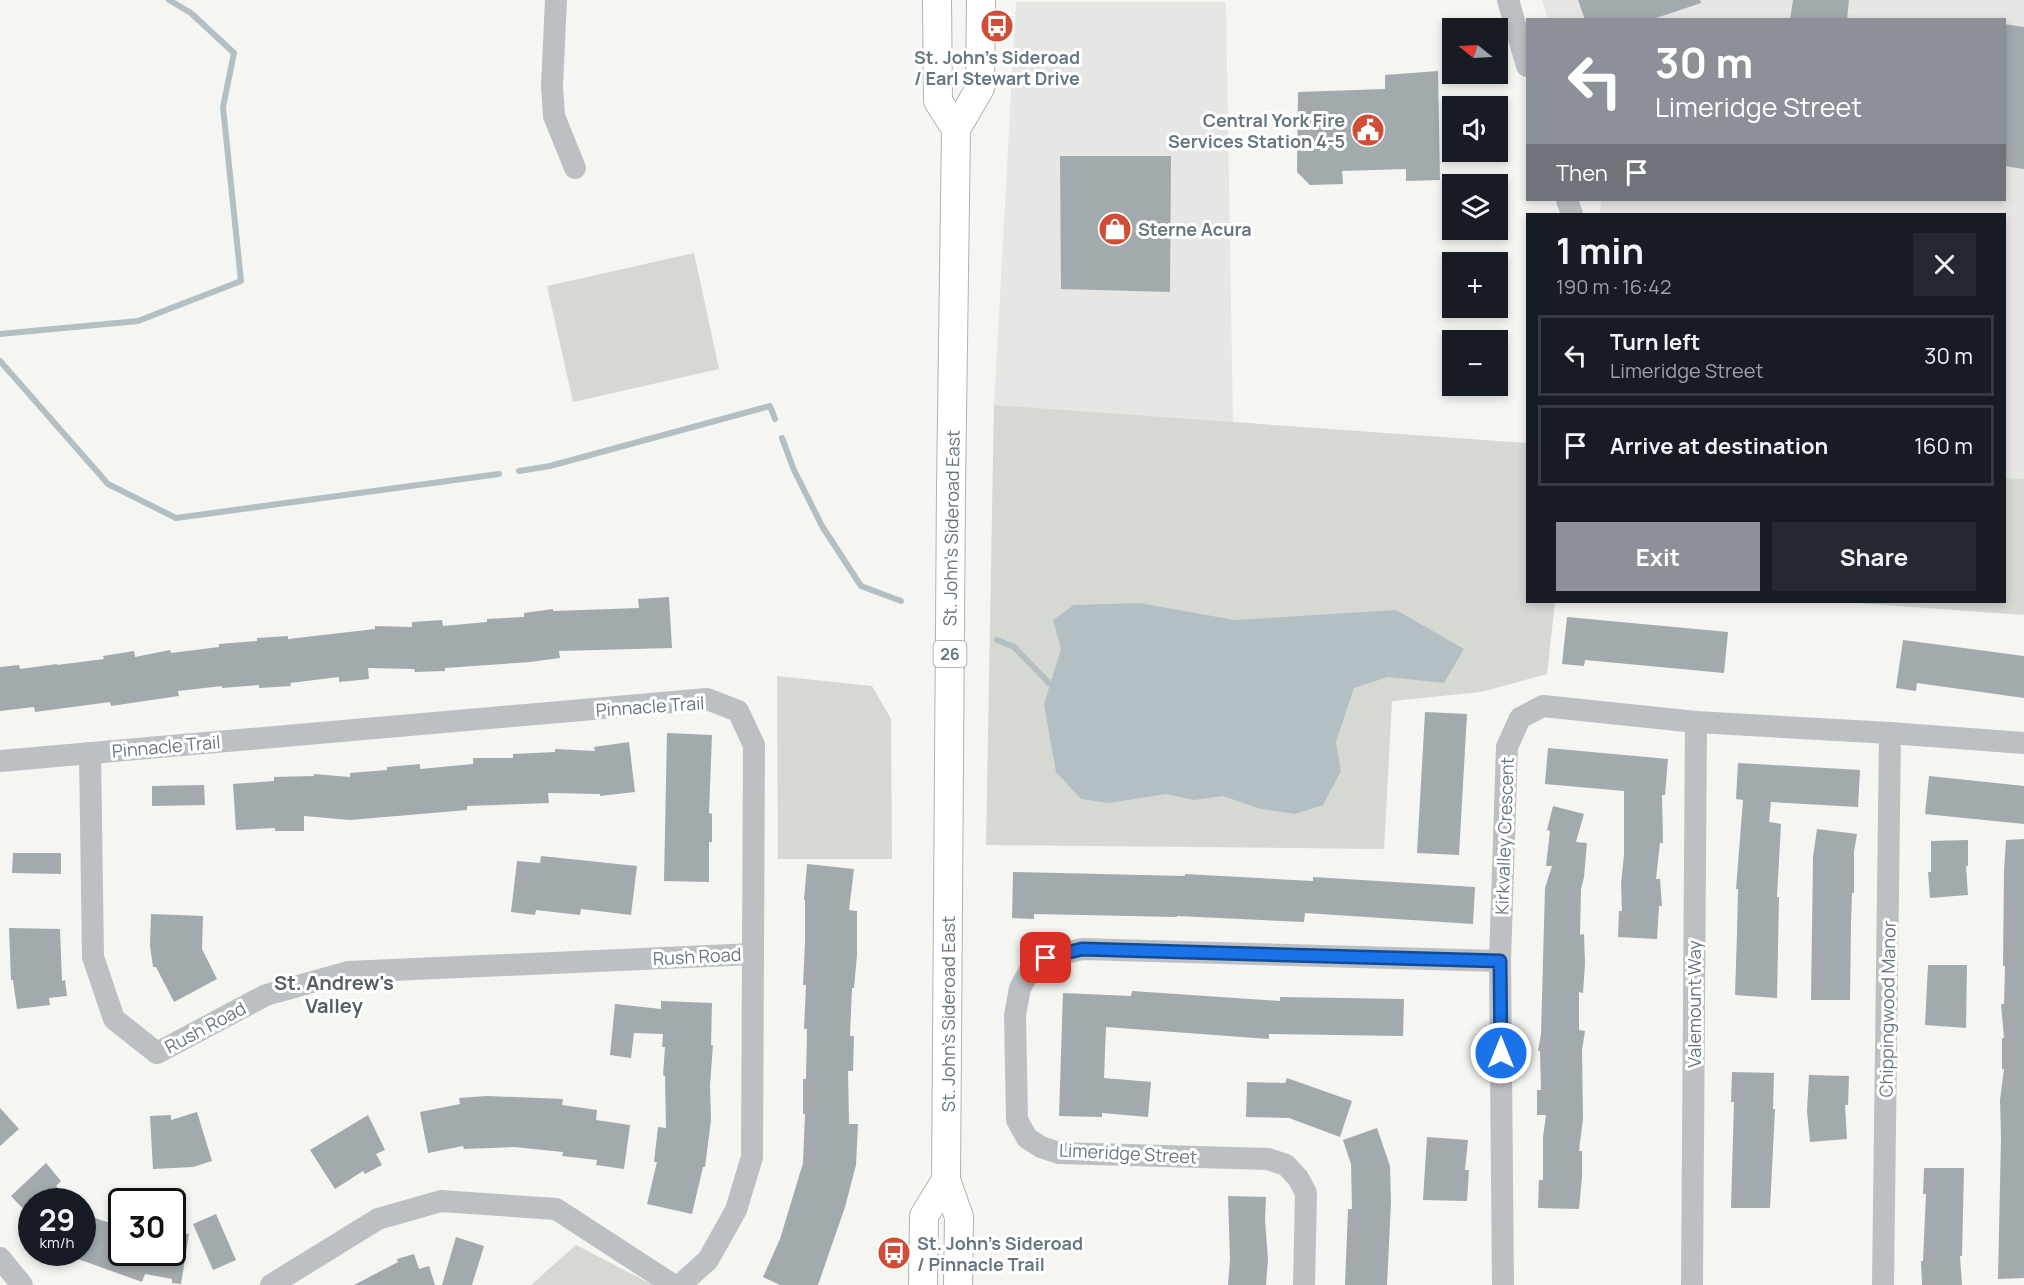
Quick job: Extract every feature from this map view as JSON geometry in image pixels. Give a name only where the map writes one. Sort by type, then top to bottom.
[{"type":"main road","points":[[937,0],[938,101],[956,129]]},
{"type":"main road","name":"St. John's Sideroad East","points":[[958,1285],[959,1217],[946,1180],[956,129],[980,88],[981,0]]},
{"type":"main road","points":[[923,1285],[924,1216],[946,1180]]},
{"type":"street","points":[[556,0],[552,86],[554,116],[575,168]]},
{"type":"street","points":[[1508,0],[1526,63]]},
{"type":"street","name":"Pinnacle Trail","points":[[0,760],[707,699],[738,711],[754,745],[752,1157],[736,1210],[725,1230],[708,1260],[680,1285]]},
{"type":"street","name":"Kirkvalley Crescent","points":[[1503,1285],[1500,961],[1507,747],[1520,717],[1543,706],[1696,723],[1890,733],[2024,743]]},
{"type":"street","name":"Valemount Way","points":[[1692,1285],[1696,723]]},
{"type":"street","name":"Chippingwood Manor","points":[[1883,1285],[1890,733]]},
{"type":"street","name":"Rush Road","points":[[90,753],[93,957],[114,1019],[157,1053],[266,995],[348,972],[753,954]]},
{"type":"street","name":"Limeridge Street","points":[[1304,1285],[1306,1193],[1298,1178],[1286,1165],[1268,1159],[1059,1153],[1041,1147],[1027,1138],[1017,1120],[1015,1015],[1020,988],[1029,972],[1046,958],[1082,949],[1500,961]]},
{"type":"street","points":[[271,1285],[378,1219],[441,1201],[556,1209],[673,1285]]},
{"type":"street","points":[[0,1258],[22,1285]]},
{"type":"shaded area","points":[[1542,0],[2024,0],[2024,479],[2006,478],[2006,213],[1600,213],[1601,201],[2006,201],[2006,18],[1547,18]]},
{"type":"shaded area","points":[[1016,2],[1226,2],[1233,423],[994,405]]},
{"type":"shaded area","points":[[694,253],[719,369],[573,402],[547,286]]},
{"type":"shaded area","points":[[994,405],[1526,443],[1526,603],[1555,603],[1547,674],[1481,692],[1392,701],[1384,849],[986,845]]},
{"type":"shaded area","points":[[2006,478],[2024,479],[2024,615],[1857,603],[2006,603]]},
{"type":"shaded area","points":[[1140,603],[1234,620],[1396,610],[1464,649],[1444,683],[1388,677],[1354,688],[1336,742],[1341,771],[1323,805],[1295,814],[1261,809],[1223,796],[1194,800],[1166,794],[1109,803],[1081,799],[1056,772],[1044,704],[1061,649],[1053,620],[1074,605]]},
{"type":"shaded area","points":[[777,676],[872,686],[891,719],[892,859],[778,859]]},
{"type":"shaded area","points":[[576,1245],[653,1285],[531,1285]]},
{"type":"building","points":[[1578,0],[1700,0],[1701,3],[1656,18],[1584,18]]},
{"type":"building","points":[[1793,0],[1849,0],[1847,18],[1790,18]]},
{"type":"building","points":[[2006,24],[2024,27],[2024,169],[2006,166]]},
{"type":"building","name":"Central York Fire Services Station 4-5","points":[[1438,71],[1440,180],[1406,181],[1406,169],[1342,171],[1343,184],[1310,185],[1297,172],[1298,92],[1385,89],[1385,75]]},
{"type":"building","name":"Sterne Acura","points":[[1060,156],[1171,156],[1170,292],[1061,289]]},
{"type":"building","points":[[669,597],[672,648],[559,651],[560,658],[445,668],[445,671],[415,672],[414,669],[368,668],[369,679],[339,682],[339,677],[290,683],[291,686],[259,688],[259,685],[222,688],[222,686],[178,691],[179,696],[111,706],[110,702],[35,712],[34,707],[0,711],[0,667],[19,665],[20,669],[57,665],[104,659],[103,656],[134,651],[135,657],[170,650],[171,653],[219,647],[219,644],[257,641],[257,638],[288,636],[288,639],[375,629],[375,626],[412,627],[412,622],[442,620],[443,626],[487,622],[487,619],[524,617],[524,613],[553,609],[553,611],[639,608],[638,599]]},
{"type":"building","points":[[1567,617],[1728,632],[1724,673],[1585,660],[1584,666],[1562,664]]},
{"type":"building","points":[[1903,640],[2024,656],[2024,698],[1917,683],[1916,691],[1896,688]]},
{"type":"building","points":[[1425,712],[1467,714],[1459,855],[1417,853]]},
{"type":"building","points":[[667,733],[712,735],[709,813],[712,814],[712,842],[709,842],[709,882],[664,881]]},
{"type":"building","points":[[629,742],[635,792],[600,796],[600,794],[548,793],[549,803],[467,806],[467,810],[350,820],[304,816],[304,831],[275,831],[275,828],[236,830],[233,784],[274,781],[274,777],[314,776],[314,774],[350,777],[350,773],[420,764],[420,769],[473,764],[473,758],[513,758],[513,754],[555,752],[555,749],[595,751],[594,747]]},
{"type":"building","points":[[1548,748],[1668,759],[1665,795],[1662,795],[1663,843],[1660,843],[1656,879],[1660,879],[1662,906],[1659,906],[1657,939],[1618,937],[1619,911],[1622,911],[1624,791],[1545,784]]},
{"type":"building","points":[[1738,763],[1860,770],[1858,807],[1771,802],[1769,822],[1781,824],[1777,897],[1779,897],[1777,998],[1735,995],[1738,889],[1736,889],[1743,800],[1736,799]]},
{"type":"building","points":[[1929,776],[2024,786],[2024,824],[1925,814]]},
{"type":"building","points":[[204,785],[205,805],[152,806],[152,786]]},
{"type":"building","points":[[1553,806],[1584,814],[1576,842],[1587,843],[1581,889],[1580,935],[1584,934],[1585,963],[1583,993],[1579,992],[1579,1030],[1585,1031],[1582,1050],[1583,1118],[1579,1151],[1582,1151],[1582,1177],[1579,1209],[1538,1208],[1539,1180],[1543,1180],[1543,1137],[1546,1115],[1537,1115],[1537,1090],[1541,1090],[1540,1051],[1538,1051],[1541,1034],[1545,888],[1552,866],[1546,866],[1550,831],[1547,830]]},
{"type":"building","points":[[1817,829],[1857,834],[1854,852],[1854,893],[1852,893],[1850,1000],[1811,1000],[1813,857]]},
{"type":"building","points":[[2024,839],[2024,1278],[1998,1279],[2000,1100],[2004,1069],[2002,1069],[2002,1038],[2004,1038],[2001,1004],[2004,1004],[2005,966],[2003,966],[2004,871],[2006,840]]},
{"type":"building","points":[[1968,840],[1968,866],[1966,866],[1968,895],[1930,898],[1928,872],[1931,872],[1931,841]]},
{"type":"building","points":[[13,853],[61,853],[61,874],[12,873]]},
{"type":"building","points":[[541,856],[637,866],[631,915],[581,909],[580,915],[536,910],[535,915],[511,912],[517,861],[540,863]]},
{"type":"building","points":[[807,864],[854,869],[849,910],[857,911],[857,955],[854,988],[852,988],[850,1036],[854,1036],[853,1071],[848,1071],[849,1124],[858,1124],[856,1165],[845,1207],[818,1285],[780,1285],[763,1277],[780,1239],[803,1163],[805,1114],[803,1114],[803,1079],[806,1079],[807,1029],[804,1029],[806,985],[803,985],[804,900]]},
{"type":"building","points":[[1013,872],[1185,876],[1185,874],[1313,881],[1313,877],[1475,887],[1473,924],[1305,913],[1304,922],[1177,916],[1034,914],[1034,919],[1012,918]]},
{"type":"building","points":[[151,914],[203,916],[202,949],[217,979],[174,1002],[156,967],[153,967],[150,946]]},
{"type":"building","points":[[9,928],[60,929],[62,981],[65,980],[67,996],[49,998],[50,1005],[17,1009],[13,980],[11,980]]},
{"type":"building","points":[[1928,965],[1967,965],[1966,1028],[1925,1025]]},
{"type":"building","points":[[1132,991],[1280,1001],[1280,997],[1404,999],[1403,1036],[1269,1034],[1269,1039],[1106,1027],[1104,1078],[1151,1082],[1148,1117],[1102,1113],[1102,1117],[1059,1116],[1063,993],[1131,996]]},
{"type":"building","points":[[661,1001],[712,1003],[711,1120],[705,1167],[703,1167],[692,1214],[647,1204],[657,1162],[654,1162],[658,1127],[666,1128],[663,1034],[634,1033],[631,1058],[610,1055],[615,1004],[661,1009]]},
{"type":"building","points":[[1732,1072],[1774,1073],[1773,1109],[1775,1109],[1770,1208],[1731,1208],[1734,1102],[1731,1102]]},
{"type":"building","points":[[1809,1075],[1849,1076],[1848,1105],[1845,1105],[1847,1139],[1810,1142],[1807,1111]]},
{"type":"building","points":[[1287,1078],[1352,1101],[1340,1137],[1289,1118],[1246,1117],[1247,1082],[1285,1083]]},
{"type":"building","points":[[487,1096],[563,1099],[562,1105],[597,1110],[596,1120],[630,1125],[624,1169],[596,1165],[597,1160],[562,1156],[563,1152],[514,1147],[464,1149],[463,1146],[428,1153],[420,1112],[460,1104],[459,1098]]},
{"type":"building","points":[[0,1108],[19,1129],[0,1146]]},
{"type":"building","points":[[197,1112],[212,1161],[193,1167],[153,1169],[150,1116],[171,1115],[171,1120]]},
{"type":"building","points":[[368,1115],[385,1150],[376,1154],[382,1165],[365,1174],[363,1171],[335,1189],[310,1150]]},
{"type":"building","points":[[1377,1128],[1390,1166],[1391,1202],[1387,1285],[1345,1285],[1348,1209],[1352,1209],[1351,1164],[1343,1140]]},
{"type":"building","points":[[1427,1137],[1468,1140],[1465,1170],[1469,1170],[1467,1201],[1423,1200]]},
{"type":"building","points":[[46,1163],[61,1181],[56,1186],[58,1188],[19,1188]]},
{"type":"building","points":[[1924,1168],[1964,1168],[1962,1256],[1960,1256],[1962,1285],[1922,1285],[1921,1261],[1923,1261],[1926,1194],[1923,1194]]},
{"type":"building","points":[[18,1189],[18,1203],[11,1196]]},
{"type":"building","points":[[1228,1196],[1266,1197],[1268,1259],[1266,1285],[1228,1285],[1230,1259]]},
{"type":"building","points":[[216,1214],[236,1260],[213,1270],[193,1224]]},
{"type":"building","points":[[96,1218],[108,1222],[108,1266],[184,1266],[181,1284],[172,1283],[172,1279],[145,1274],[142,1282],[96,1265]]},
{"type":"building","points":[[186,1233],[189,1234],[186,1253]]},
{"type":"building","points":[[456,1237],[484,1246],[472,1285],[442,1285]]},
{"type":"building","points":[[414,1254],[419,1269],[429,1266],[435,1285],[354,1285],[398,1262],[397,1259]]},
{"type":"waterway","points":[[0,334],[138,321],[241,281],[223,107],[234,53],[191,13],[169,0]]},
{"type":"waterway","points":[[0,361],[108,484],[176,518],[499,474]]},
{"type":"waterway","points":[[519,471],[550,466],[770,406],[775,419]]},
{"type":"waterway","points":[[782,438],[794,470],[822,526],[861,586],[901,601]]},
{"type":"waterway","points":[[997,640],[1014,647],[1050,684]]},
{"type":"place","name":"St. John's Sideroad / Earl Stewart Drive","points":[[997,26]]},
{"type":"place","name":"Central York Fire Services Station 4-5","points":[[1368,130]]},
{"type":"place","name":"Sterne Acura","points":[[1115,229]]},
{"type":"place","name":"St. John's Sideroad / Pinnacle Trail","points":[[894,1253]]},
{"type":"district","name":"St. Andrew's Valley","points":[[334,994]]},
{"type":"route","points":[[1046,958],[1082,949],[1500,961],[1501,1053]]}]
